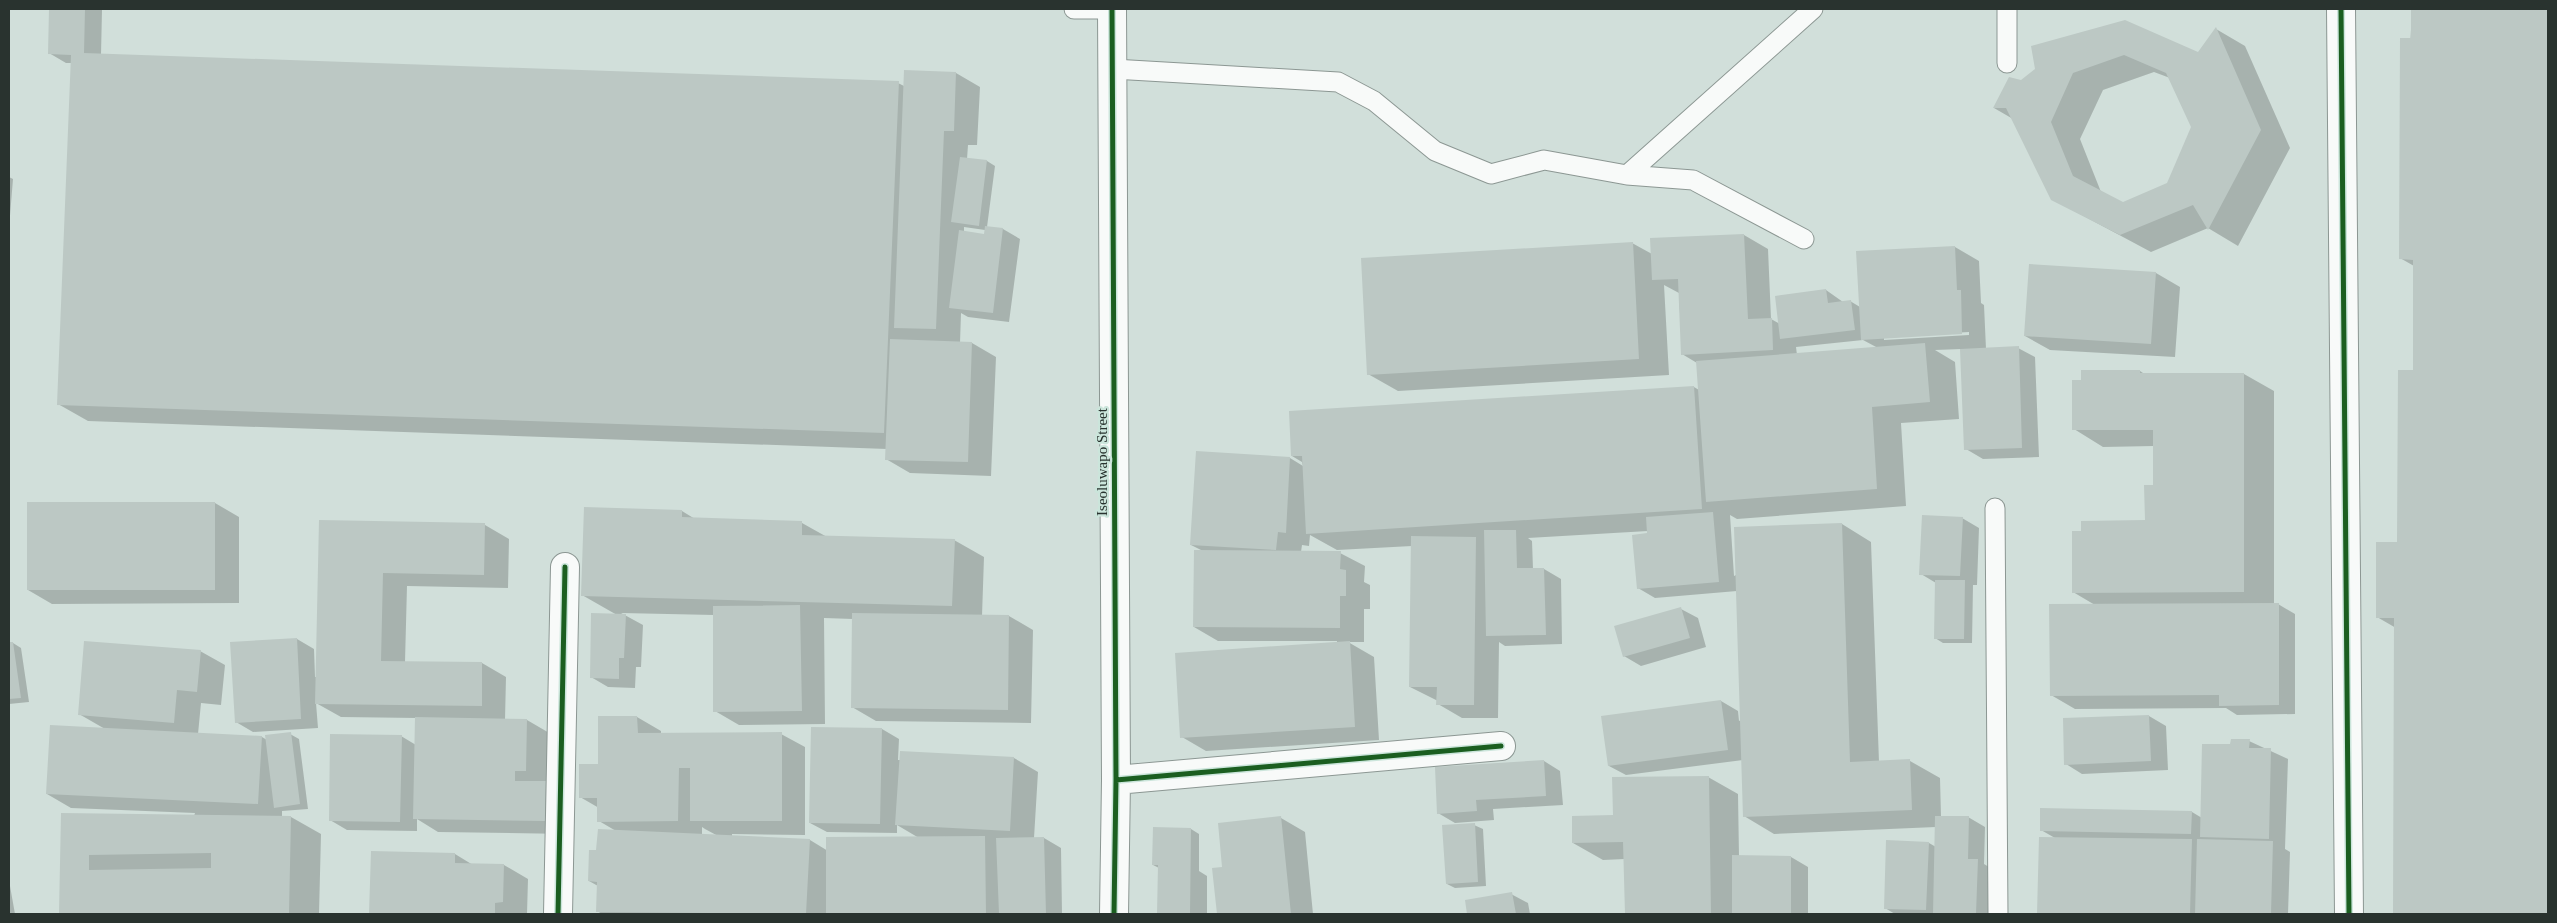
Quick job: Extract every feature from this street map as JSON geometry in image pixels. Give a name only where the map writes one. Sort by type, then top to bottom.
[{"type":"street","name":"Iseoluwapo Street","points":[[1112,9],[1116,780],[1114,914]]},
{"type":"street","points":[[2341,9],[2349,914]]},
{"type":"street","points":[[558,914],[565,567]]},
{"type":"street","points":[[1116,780],[1502,746]]},
{"type":"lane","points":[[1074,9],[1112,9]]},
{"type":"lane","points":[[1627,175],[1813,9]]},
{"type":"lane","points":[[2007,9],[2007,63]]},
{"type":"lane","points":[[1113,69],[1338,82],[1374,101],[1434,151],[1491,174],[1544,160],[1627,175],[1694,180],[1804,238]]},
{"type":"lane","points":[[1995,508],[1998,914]]},
{"type":"building","points":[[49,9],[85,9],[84,53],[899,81],[884,433],[57,405],[71,55],[48,54]]},
{"type":"building","points":[[2411,9],[2548,9],[2548,914],[2393,914],[2394,618],[2376,618],[2376,542],[2397,542],[2398,370],[2413,370],[2413,260],[2399,259],[2400,38],[2411,38]]},
{"type":"building","points":[[2125,20],[2198,52],[2216,27],[2261,130],[2208,230],[2193,205],[2120,235],[2051,200],[2006,108],[1993,108],[2009,77],[2021,80],[2035,69],[2031,46]],"holes":[[[2124,55],[2166,73],[2191,127],[2167,183],[2123,202],[2073,176],[2051,122],[2073,73]]]},
{"type":"building","points":[[904,70],[956,72],[954,131],[944,131],[936,329],[894,328]]},
{"type":"building","points":[[960,157],[987,160],[979,226],[951,222]]},
{"type":"building","points":[[985,226],[1003,228],[993,313],[949,308],[959,230],[984,234]]},
{"type":"building","points":[[1744,234],[1748,319],[1772,318],[1773,350],[1681,355],[1678,279],[1652,280],[1650,238]]},
{"type":"building","points":[[1633,242],[1639,359],[1367,375],[1361,258]]},
{"type":"building","points":[[1955,246],[1957,290],[1961,290],[1962,334],[1861,340],[1856,251]]},
{"type":"building","points":[[2029,264],[2156,272],[2151,344],[2024,336]]},
{"type":"building","points":[[1826,289],[1828,303],[1851,300],[1855,330],[1780,339],[1775,296]]},
{"type":"building","points":[[890,339],[972,342],[968,462],[885,460]]},
{"type":"building","points":[[1925,343],[1930,402],[1872,407],[1877,489],[1706,502],[1696,361]]},
{"type":"building","points":[[2019,346],[2022,448],[1964,450],[1960,349]]},
{"type":"building","points":[[2081,370],[2140,370],[2140,373],[2244,373],[2244,592],[2072,593],[2072,531],[2081,531],[2081,521],[2145,520],[2144,485],[2153,485],[2153,430],[2072,430],[2072,380],[2081,380]]},
{"type":"building","points":[[1694,386],[1702,509],[1306,534],[1302,456],[1291,456],[1289,411]]},
{"type":"building","points":[[1196,451],[1290,457],[1286,533],[1278,532],[1276,550],[1190,545]]},
{"type":"building","points":[[27,502],[215,502],[215,590],[27,590]]},
{"type":"building","points":[[584,507],[682,510],[682,517],[802,521],[802,535],[955,539],[952,606],[581,596]]},
{"type":"building","points":[[1713,512],[1719,582],[1637,589],[1632,535],[1647,533],[1646,517]]},
{"type":"building","points":[[1922,515],[1963,517],[1960,576],[1919,575]]},
{"type":"building","points":[[319,520],[485,523],[484,575],[383,573],[381,661],[482,662],[482,706],[315,704]]},
{"type":"building","points":[[1842,523],[1850,762],[1910,759],[1912,810],[1743,817],[1734,527]]},
{"type":"building","points":[[1484,530],[1516,530],[1517,568],[1544,568],[1546,635],[1486,636]]},
{"type":"building","points":[[1411,536],[1476,537],[1474,705],[1436,705],[1437,687],[1409,687]]},
{"type":"building","points":[[1194,550],[1341,551],[1340,569],[1346,570],[1346,596],[1340,596],[1340,628],[1193,627]]},
{"type":"building","points":[[1935,580],[1965,580],[1964,639],[1934,639]]},
{"type":"building","points":[[2279,603],[2279,705],[2219,706],[2219,695],[2050,696],[2049,604]]},
{"type":"building","points":[[800,605],[802,711],[713,712],[713,606]]},
{"type":"building","points":[[1681,607],[1690,638],[1623,657],[1614,626]]},
{"type":"building","points":[[591,613],[626,614],[624,658],[619,658],[619,679],[590,678]]},
{"type":"building","points":[[852,613],[1009,615],[1008,710],[851,708]]},
{"type":"building","points":[[297,638],[301,719],[235,723],[230,642]]},
{"type":"building","points":[[84,641],[201,650],[197,692],[177,690],[174,723],[78,715]]},
{"type":"building","points":[[1350,641],[1355,727],[1180,738],[1175,653]]},
{"type":"building","points":[[9,642],[13,642],[21,698],[9,699]]},
{"type":"building","points":[[1721,700],[1728,750],[1608,766],[1601,716]]},
{"type":"building","points":[[2149,715],[2151,761],[2064,765],[2063,718]]},
{"type":"building","points":[[598,716],[637,716],[638,733],[782,732],[782,821],[690,821],[690,768],[679,768],[678,821],[597,822],[597,798],[579,798],[579,764],[598,764]]},
{"type":"building","points":[[415,717],[527,719],[526,771],[515,771],[515,781],[546,781],[545,821],[413,819]]},
{"type":"building","points":[[50,725],[262,736],[258,804],[46,794]]},
{"type":"building","points":[[811,727],[882,728],[880,824],[809,823]]},
{"type":"building","points":[[291,732],[300,804],[274,808],[265,735]]},
{"type":"building","points":[[330,734],[402,735],[400,822],[329,821]]},
{"type":"building","points":[[2231,739],[2250,739],[2249,748],[2271,748],[2269,839],[2200,837],[2202,744],[2230,744]]},
{"type":"building","points":[[900,751],[1014,757],[1010,831],[895,825]]},
{"type":"building","points":[[1544,760],[1546,796],[1476,800],[1477,811],[1437,814],[1435,767]]},
{"type":"building","points":[[1709,776],[1711,914],[1625,914],[1623,842],[1572,843],[1572,816],[1613,815],[1612,777]]},
{"type":"building","points":[[2040,808],[2192,811],[2191,834],[2040,831]]},
{"type":"building","points":[[61,813],[291,816],[289,914],[59,914]],"holes":[[[211,853],[211,868],[89,870],[89,855]]]},
{"type":"building","points":[[1281,816],[1291,914],[1217,914],[1212,868],[1222,867],[1218,823]]},
{"type":"building","points":[[1935,816],[1969,816],[1968,859],[1978,859],[1976,914],[1933,914]]},
{"type":"building","points":[[1475,823],[1478,882],[1446,884],[1442,825]]},
{"type":"building","points":[[1153,827],[1191,828],[1190,914],[1157,914],[1158,865],[1152,865]]},
{"type":"building","points":[[598,829],[810,839],[806,914],[596,912],[597,882],[588,881],[589,850],[596,850]]},
{"type":"building","points":[[985,836],[986,914],[826,914],[826,837]]},
{"type":"building","points":[[1044,837],[1046,914],[999,914],[996,838]]},
{"type":"building","points":[[2039,837],[2192,839],[2190,914],[2037,914]]},
{"type":"building","points":[[2197,839],[2273,841],[2271,914],[2195,914]]},
{"type":"building","points":[[1886,840],[1929,842],[1926,910],[1884,909]]},
{"type":"building","points":[[371,851],[455,853],[455,863],[504,864],[503,902],[495,903],[495,914],[369,914]]},
{"type":"building","points":[[1732,855],[1791,856],[1791,914],[1732,914]]},
{"type":"building","points":[[1512,892],[1516,914],[1467,914],[1465,900]]},
{"type":"cycle path","points":[[1112,9],[1116,780],[1114,914]]},
{"type":"cycle path","points":[[2341,9],[2349,914]]},
{"type":"cycle path","points":[[558,914],[565,567]]},
{"type":"cycle path","points":[[1116,780],[1501,746]]}]
